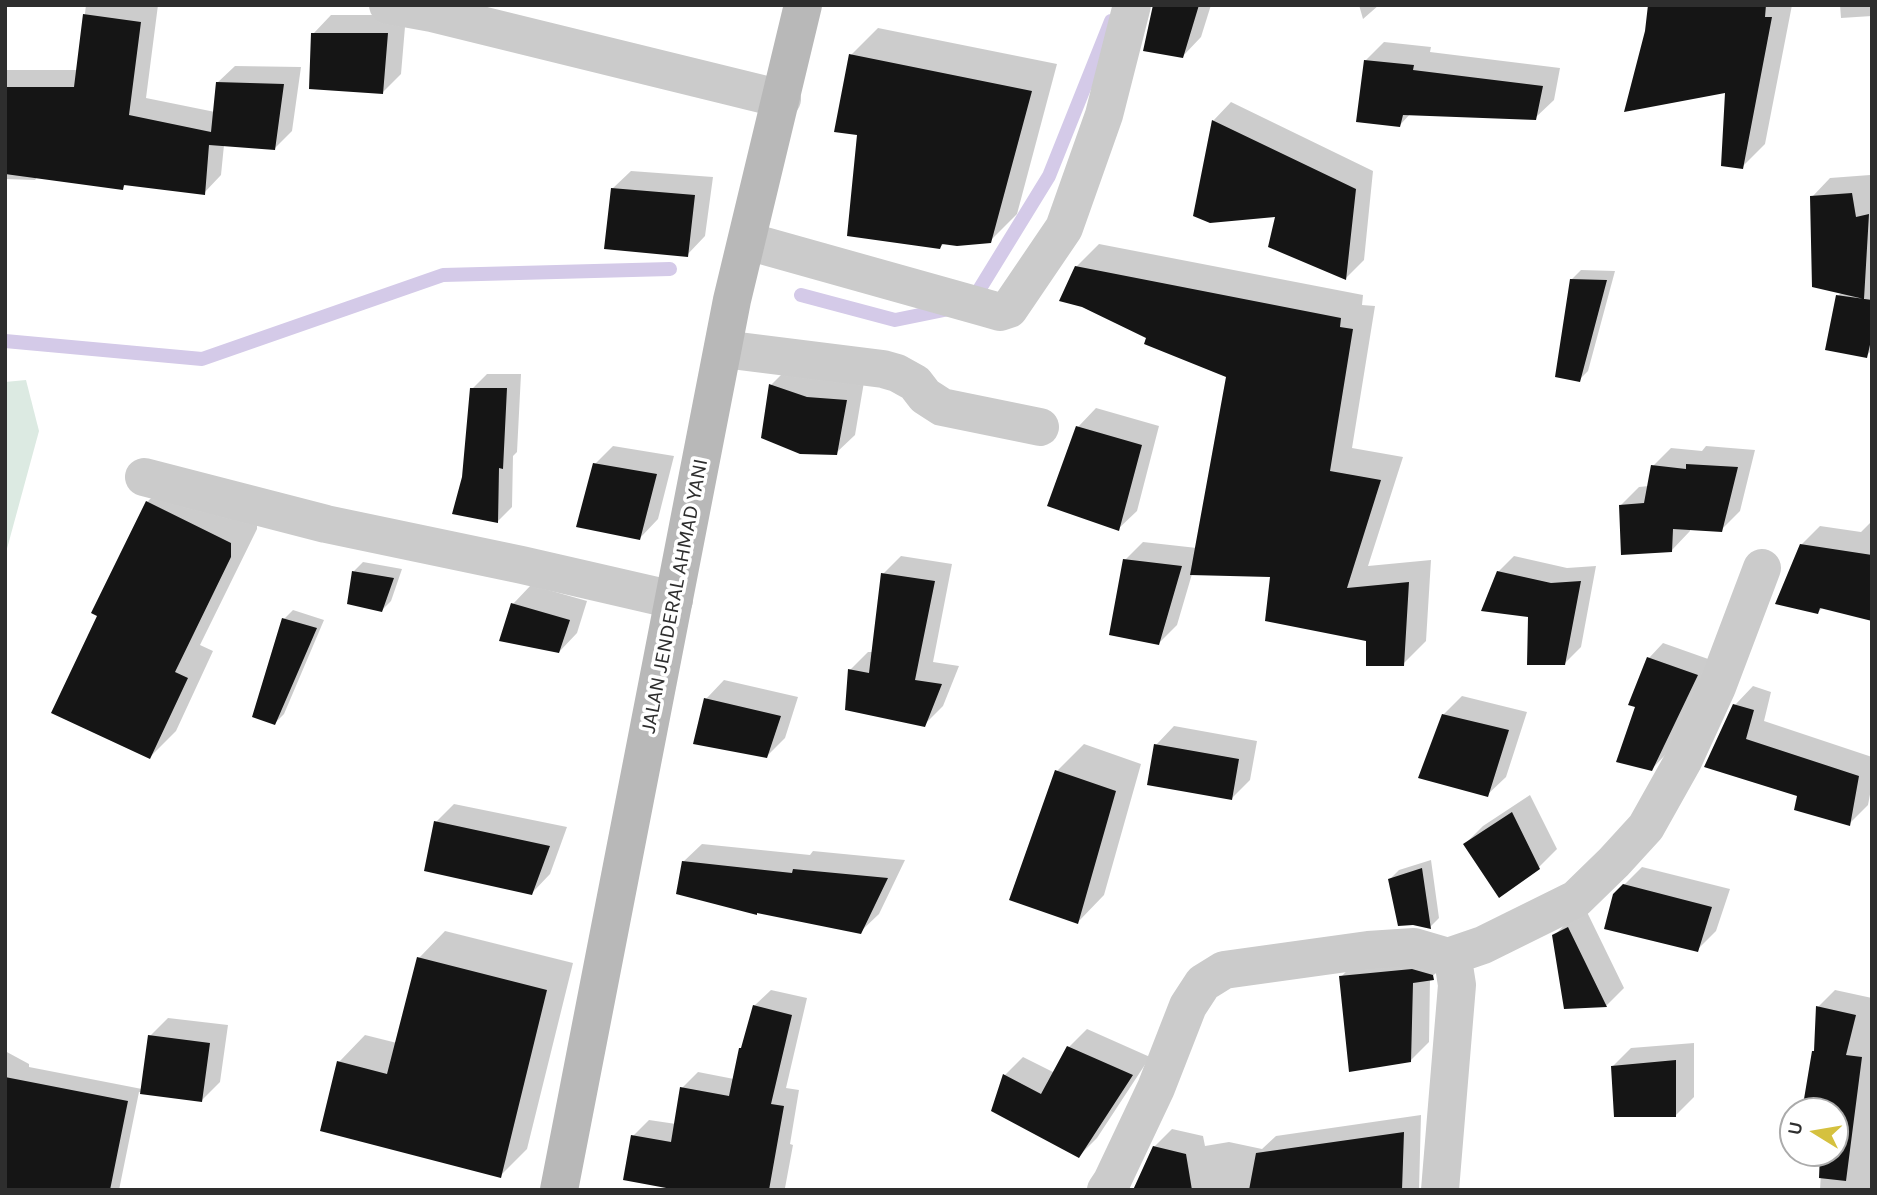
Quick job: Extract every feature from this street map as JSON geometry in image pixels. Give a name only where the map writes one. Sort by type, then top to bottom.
[{"type":"main road","name":"JALAN JENDERAL AHMAD YANI","points":[[559,1190],[732,300],[803,5]]},
{"type":"street","points":[[387,5],[432,13],[782,99]]},
{"type":"street","points":[[746,245],[986,309],[1000,312],[1009,309],[1064,228],[1104,116],[1132,5]]},
{"type":"street","points":[[724,346],[883,369],[915,383],[925,396],[942,407],[1040,427]]},
{"type":"street","points":[[144,477],[326,524],[674,600]]},
{"type":"street","points":[[1106,1190],[1156,1088],[1188,1006],[1203,983],[1224,970],[1368,950],[1414,947],[1448,957],[1492,941],[1576,899],[1646,827],[1683,761],[1717,687],[1762,568]]},
{"type":"street","points":[[1440,1190],[1457,985],[1454,966],[1448,957]]},
{"type":"shaded area","points":[[26,380],[39,431],[5,556],[5,382]]},
{"type":"building","points":[[1153,5],[1199,5],[1183,58],[1143,51]]},
{"type":"building","points":[[1648,5],[1766,5],[1765,17],[1772,17],[1743,169],[1721,166],[1725,93],[1624,112],[1645,31]]},
{"type":"building","points":[[83,14],[141,22],[129,115],[211,132],[216,82],[284,84],[275,150],[209,145],[205,195],[124,185],[123,190],[5,174],[5,87],[74,87]]},
{"type":"building","points":[[311,33],[388,33],[383,94],[309,89]]},
{"type":"building","points":[[849,54],[1032,91],[991,243],[957,246],[942,244],[940,249],[847,236],[857,135],[834,132]]},
{"type":"building","points":[[1364,60],[1414,65],[1413,70],[1543,86],[1536,120],[1403,115],[1400,127],[1356,122]]},
{"type":"building","points":[[1212,120],[1356,189],[1346,280],[1268,247],[1275,217],[1210,223],[1193,216]]},
{"type":"building","points":[[611,188],[695,195],[688,257],[604,249]]},
{"type":"building","points":[[1852,193],[1856,217],[1869,214],[1864,299],[1812,287],[1810,196]]},
{"type":"building","points":[[1075,266],[1341,318],[1340,327],[1353,329],[1330,471],[1381,480],[1347,588],[1409,582],[1404,666],[1366,666],[1366,641],[1265,621],[1270,577],[1190,575],[1226,377],[1144,344],[1146,338],[1082,307],[1059,301]]},
{"type":"building","points":[[1570,279],[1607,280],[1580,382],[1555,377]]},
{"type":"building","points":[[1836,295],[1872,300],[1872,336],[1867,358],[1825,350]]},
{"type":"building","points":[[769,384],[807,397],[847,400],[837,455],[800,454],[761,438]]},
{"type":"building","points":[[470,388],[507,388],[503,469],[499,468],[498,523],[452,514],[462,477]]},
{"type":"building","points":[[1076,426],[1142,445],[1119,531],[1047,506]]},
{"type":"building","points":[[593,463],[657,474],[640,540],[576,527]]},
{"type":"building","points":[[1686,464],[1738,467],[1722,532],[1673,529],[1672,552],[1621,555],[1619,505],[1644,503],[1651,465],[1686,469]]},
{"type":"building","points":[[146,501],[231,543],[231,557],[175,672],[188,678],[150,759],[51,713],[97,616],[91,613]]},
{"type":"building","points":[[1800,544],[1872,555],[1872,621],[1820,608],[1818,614],[1775,604]]},
{"type":"building","points":[[1123,559],[1182,566],[1159,645],[1109,635]]},
{"type":"building","points":[[352,571],[394,578],[382,612],[347,604]]},
{"type":"building","points":[[1497,571],[1551,583],[1581,581],[1565,665],[1527,665],[1528,617],[1481,611]]},
{"type":"building","points":[[881,573],[935,581],[915,680],[942,684],[925,727],[845,710],[848,669],[869,673]]},
{"type":"building","points":[[511,603],[570,620],[559,653],[499,641]]},
{"type":"building","points":[[282,618],[317,628],[275,725],[252,717]]},
{"type":"building","points":[[1647,657],[1698,675],[1652,771],[1616,762],[1635,707],[1628,705]]},
{"type":"building","points":[[704,698],[781,716],[767,758],[693,744]]},
{"type":"building","points":[[1733,704],[1754,710],[1746,739],[1859,776],[1850,826],[1794,810],[1797,796],[1704,767]]},
{"type":"building","points":[[1442,714],[1509,730],[1488,797],[1418,778]]},
{"type":"building","points":[[1154,744],[1239,759],[1232,800],[1147,785]]},
{"type":"building","points":[[1055,770],[1116,791],[1078,924],[1009,900]]},
{"type":"building","points":[[1512,812],[1540,869],[1499,898],[1463,844]]},
{"type":"building","points":[[434,821],[550,846],[532,895],[424,871]]},
{"type":"building","points":[[682,861],[792,873],[793,869],[888,878],[861,934],[757,915],[676,894]]},
{"type":"building","points":[[1422,868],[1431,929],[1413,925],[1398,926],[1388,879]]},
{"type":"building","points":[[1623,884],[1712,907],[1698,952],[1604,929],[1613,894]]},
{"type":"building","points":[[1568,927],[1607,1007],[1564,1009],[1552,935]]},
{"type":"building","points":[[417,957],[547,990],[501,1178],[320,1131],[337,1061],[387,1074]]},
{"type":"building","points":[[1412,969],[1433,975],[1434,980],[1413,983],[1411,1062],[1349,1072],[1339,976]]},
{"type":"building","points":[[753,1005],[792,1015],[771,1104],[784,1106],[769,1190],[677,1190],[623,1180],[631,1135],[671,1142],[680,1087],[729,1096],[739,1048]]},
{"type":"building","points":[[1816,1006],[1856,1015],[1846,1055],[1862,1057],[1849,1158],[1849,1097],[1804,1097],[1814,1051]]},
{"type":"building","points":[[148,1035],[210,1043],[202,1102],[140,1094]]},
{"type":"building","points":[[1067,1046],[1133,1075],[1079,1158],[991,1111],[1003,1074],[1041,1094]]},
{"type":"building","points":[[1676,1060],[1676,1117],[1614,1117],[1611,1066]]},
{"type":"building","points":[[5,1077],[128,1101],[110,1190],[5,1190]]},
{"type":"building","points":[[1404,1132],[1402,1190],[1249,1190],[1256,1153]]},
{"type":"building","points":[[1153,1146],[1186,1154],[1192,1190],[1133,1190]]},
{"type":"building","points":[[1819,1167],[1848,1167],[1846,1181],[1819,1178]]},
{"type":"waterway","points":[[971,303],[1049,176],[1111,21]]},
{"type":"waterway","points":[[5,341],[202,359],[443,275],[670,269]]},
{"type":"waterway","points":[[801,295],[895,320],[949,309]]}]
